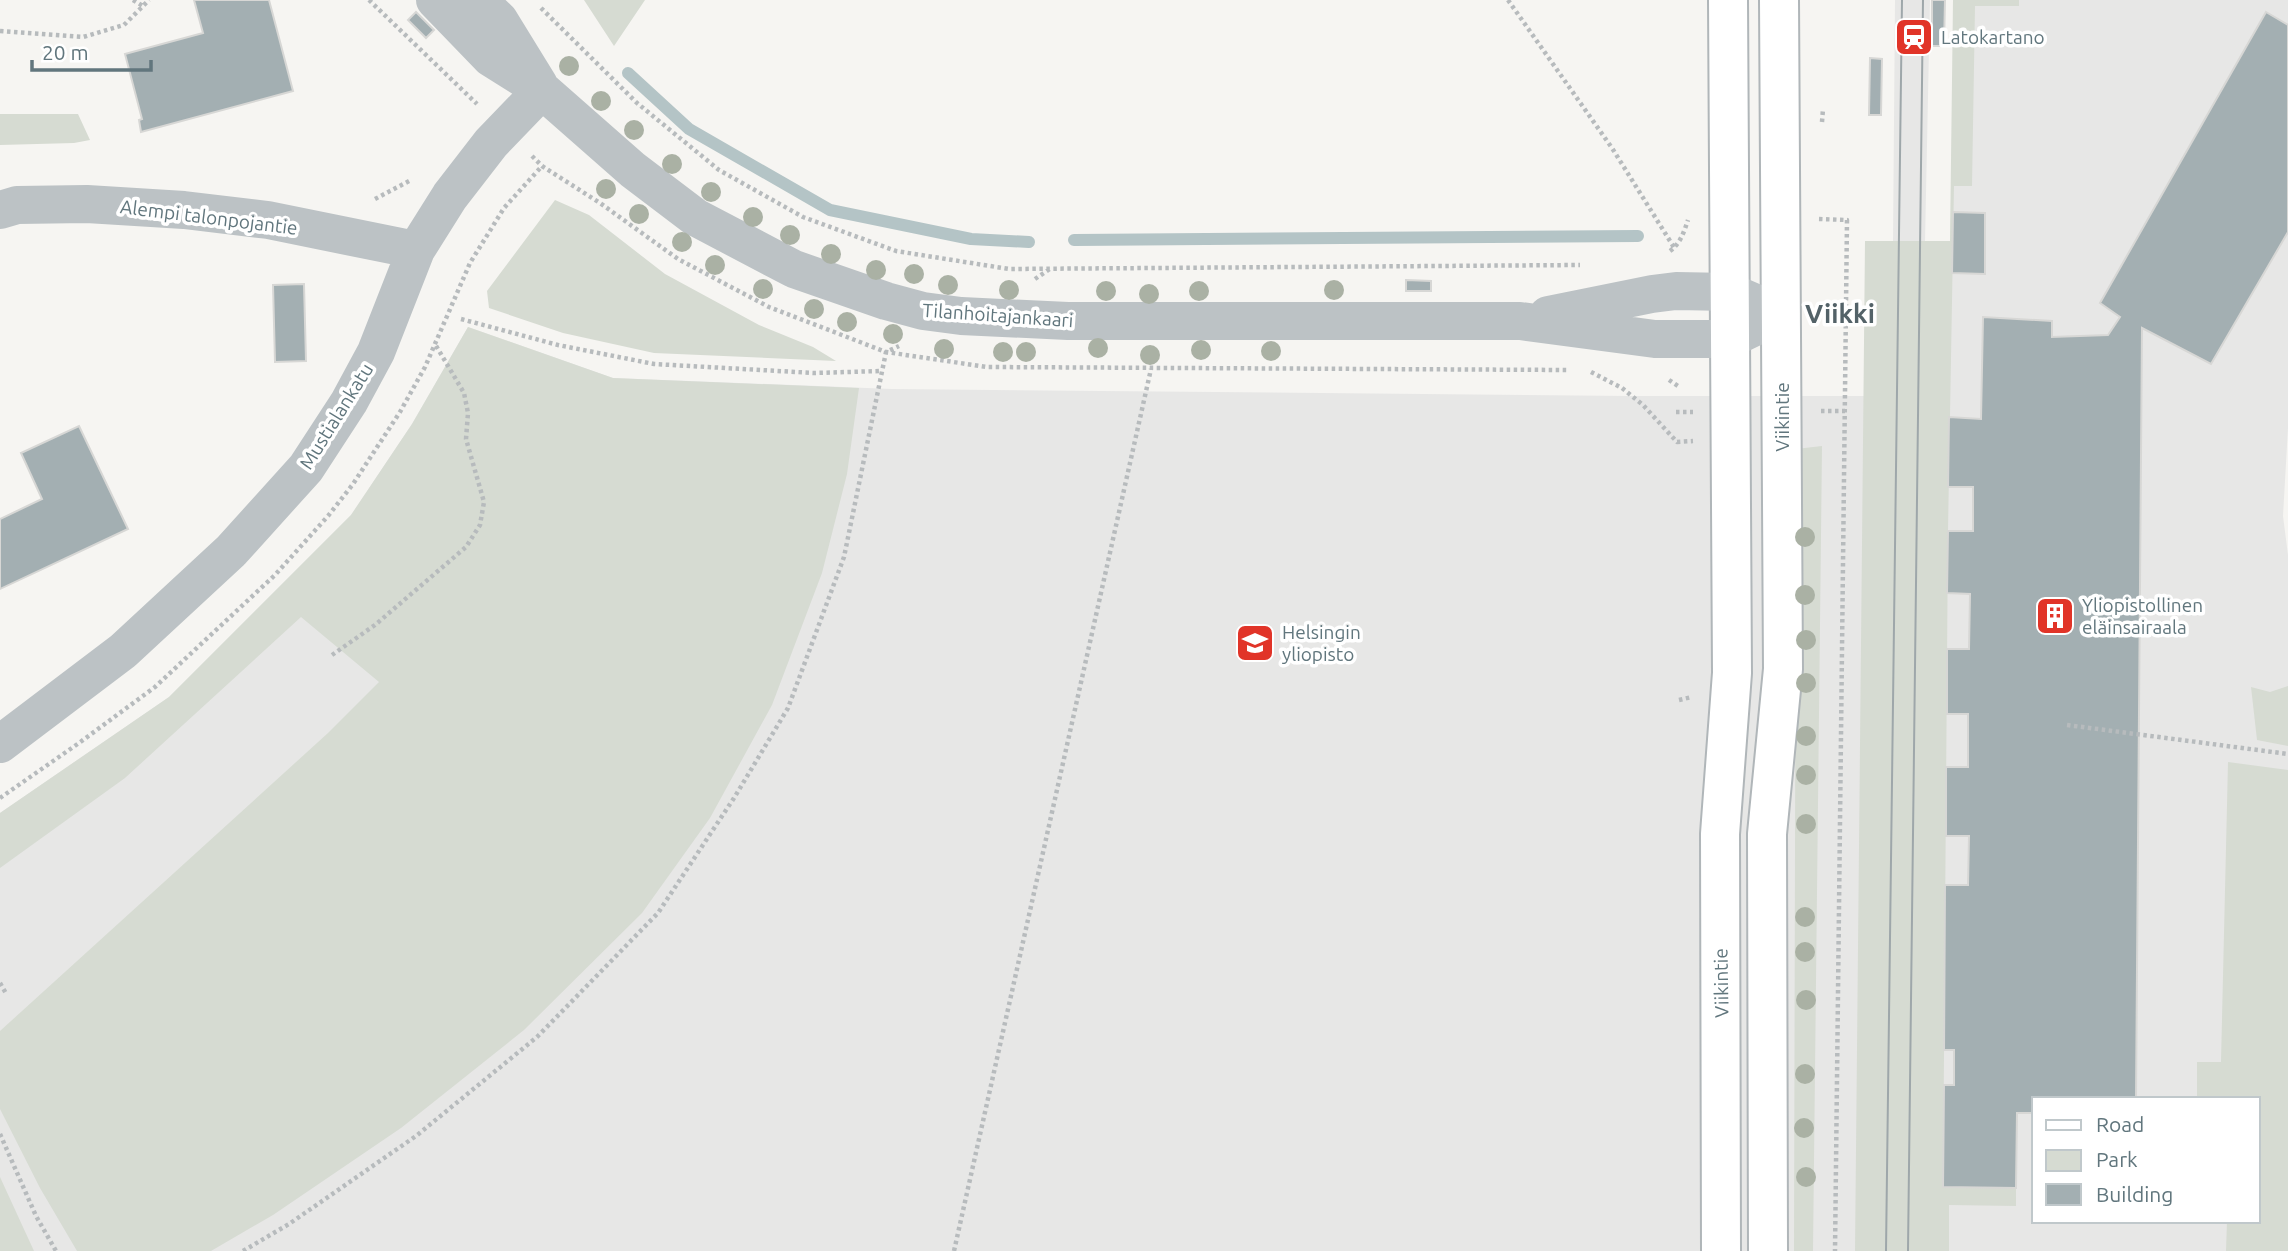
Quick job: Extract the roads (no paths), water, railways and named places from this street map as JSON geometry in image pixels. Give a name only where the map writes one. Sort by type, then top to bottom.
[{"type":"main road","name":"Viikintie","points":[[1721,1251],[1720,834],[1732,673],[1728,0]]},
{"type":"main road","name":"Viikintie","points":[[1768,1251],[1767,834],[1783,669],[1779,0]]},
{"type":"main road","name":"Viikintie","points":[[1732,673],[1767,834]]},
{"type":"street","name":"Tilanhoitajankaari","points":[[435,0],[491,58],[542,90],[633,170],[695,217],[794,270],[923,311],[961,316],[1068,321],[1520,321],[1655,339],[1730,339],[1781,314]]},
{"type":"street","name":"Tilanhoitajankaari","points":[[478,0],[499,20],[512,38],[542,90]]},
{"type":"street","name":"Mustialankatu","points":[[0,744],[123,651],[230,551],[306,468],[349,401],[376,352],[416,250],[474,164],[542,90]]},
{"type":"street","name":"Alempi talonpojantie","points":[[0,210],[17,205],[87,204],[184,211],[268,220],[416,250]]},
{"type":"street","name":"Tilanhoitajankaari","points":[[1520,321],[1652,294],[1730,292],[1781,314]]},
{"type":"waterway","points":[[628,73],[689,129],[830,210],[971,239],[1029,242]]},
{"type":"waterway","points":[[1074,240],[1638,236]]},
{"type":"tram line","points":[[1886,1251],[1902,0]]},
{"type":"tram line","points":[[1908,1251],[1923,0]]},
{"type":"place","name":"Latokartano","points":[[1914,37]]},
{"type":"place","name":"Yliopistollinen eläinsairaala","points":[[2055,616]]},
{"type":"place","name":"Helsingin yliopisto","points":[[1255,643]]},
{"type":"district","name":"Viikki","points":[[1840,314]]}]
